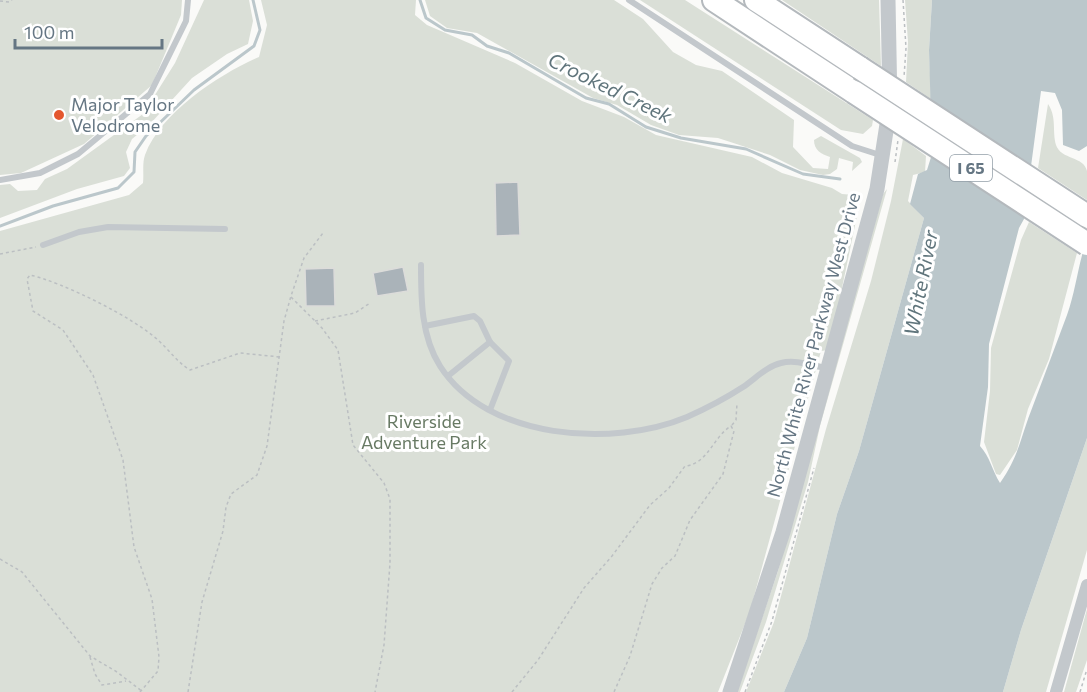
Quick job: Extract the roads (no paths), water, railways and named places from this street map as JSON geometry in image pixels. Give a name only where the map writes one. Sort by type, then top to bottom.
[{"type":"highway","name":"I 65","points":[[714,0],[1087,244]]},
{"type":"highway","name":"I 65","points":[[756,0],[1087,216]]},
{"type":"street","name":"North White River Parkway West Drive","points":[[730,692],[766,590],[869,224],[884,156],[891,86],[888,0]]},
{"type":"street","points":[[1056,692],[1087,585]]},
{"type":"lane","points":[[0,180],[40,173],[78,154],[150,94],[186,21],[188,0]]},
{"type":"lane","points":[[629,0],[852,146],[884,156]]},
{"type":"lane","points":[[43,245],[79,232],[108,227],[225,229]]},
{"type":"lane","points":[[421,265],[425,326],[429,344],[448,376],[464,395],[490,410],[538,429],[588,434],[638,431],[686,417],[743,387],[772,366],[782,362],[828,369]]},
{"type":"lane","points":[[425,326],[474,316],[480,321],[490,342],[510,361],[490,410]]},
{"type":"lane","points":[[448,376],[490,342]]},
{"type":"water","name":"White River","points":[[932,0],[1087,0],[1087,146],[1079,151],[1063,145],[1062,110],[1055,93],[1041,91],[1024,219],[1019,228],[989,344],[988,387],[980,446],[1000,483],[1015,456],[1067,315],[1087,239],[1087,438],[1021,630],[1003,692],[784,692],[807,638],[837,514],[859,451],[924,218],[910,204],[918,174],[927,170],[932,154],[929,50]]},
{"type":"waterway","name":"Crooked Creek","points":[[0,226],[53,206],[118,188],[134,172],[135,152],[146,136],[194,90],[254,46],[260,30],[253,0]]},
{"type":"waterway","name":"Crooked Creek","points":[[420,0],[426,18],[445,30],[472,35],[487,46],[509,53],[586,98],[609,104],[646,127],[681,138],[746,149],[803,174],[840,179]]},
{"type":"place","name":"Major Taylor Velodrome","points":[[59,115]]},
{"type":"park label","name":"Riverside Adventure Park","points":[[424,432]]}]
